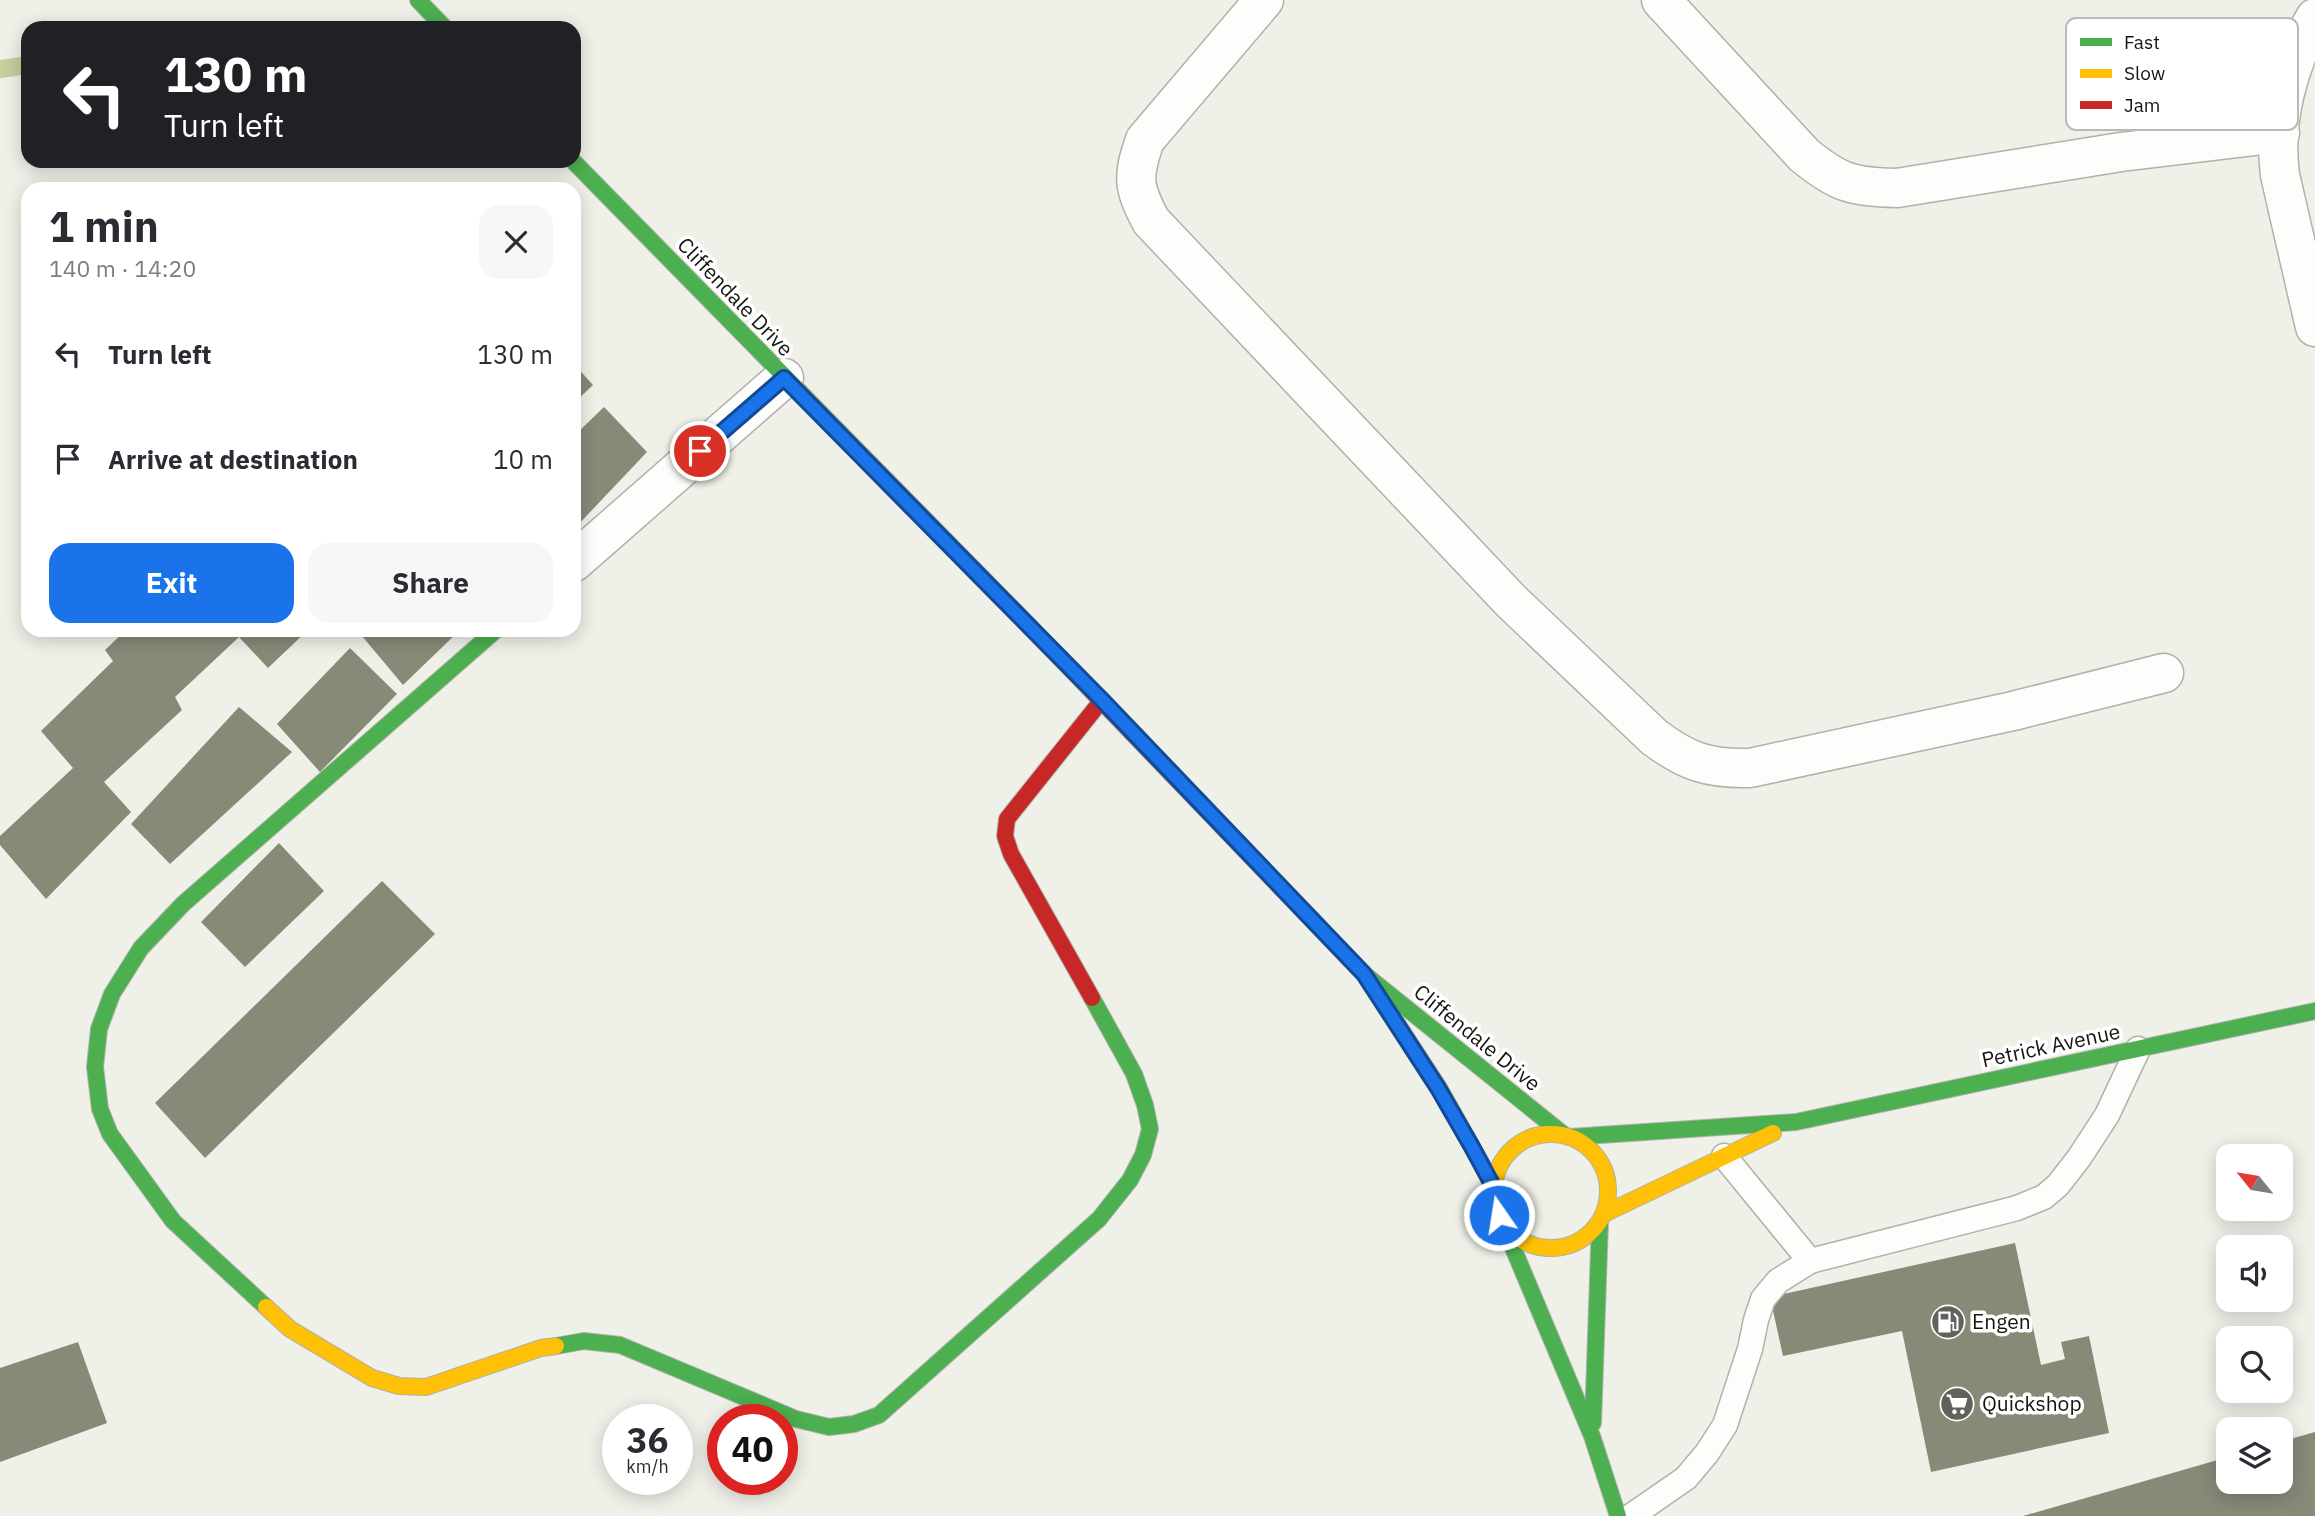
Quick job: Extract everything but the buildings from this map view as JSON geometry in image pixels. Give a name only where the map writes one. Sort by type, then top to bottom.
[{"type":"street","points":[[418,0],[438,21]]},
{"type":"street","points":[[1264,0],[1145,140],[1135,167],[1138,197],[1151,221],[1511,601],[1654,737],[1675,753],[1702,765],[1725,769],[1750,768],[2013,711],[2164,673]]},
{"type":"street","points":[[1661,0],[1804,155],[1828,175],[1863,187],[1896,188],[2121,152],[2280,133]]},
{"type":"street","points":[[2298,51],[2315,18]]},
{"type":"street","points":[[2280,130],[2277,153],[2280,175],[2315,327]]},
{"type":"street","name":"Cliffendale Drive","points":[[580,168],[1102,700],[1364,974],[1567,1135]]},
{"type":"street","points":[[581,556],[784,378]]},
{"type":"street","points":[[488,637],[183,904],[141,948],[113,994],[99,1029],[95,1067],[100,1109],[110,1134],[173,1221],[290,1329],[372,1378],[399,1386],[426,1387],[541,1348],[584,1341],[620,1345],[796,1419],[830,1427],[854,1424],[879,1415],[1099,1219],[1130,1180],[1143,1156],[1150,1129],[1145,1105],[1134,1074],[1011,854],[1005,836],[1007,819],[1102,700]]},
{"type":"street","name":"Cliffendale Drive","points":[[1364,974],[1438,1088],[1493,1186]]},
{"type":"street","name":"Petrick Avenue","points":[[1567,1135],[1660,1133],[1796,1122],[2315,1011]]},
{"type":"street","name":"Petrick Avenue","points":[[1602,1217],[1796,1122]]},
{"type":"street","points":[[1592,1436],[1602,1217],[1608,1191],[1604,1168],[1596,1154],[1567,1135],[1534,1136],[1516,1145],[1499,1168],[1493,1186],[1496,1206],[1592,1436],[1618,1516]]},
{"type":"street","points":[[1503,1224],[1521,1241],[1546,1249],[1559,1248],[1583,1240],[1602,1217]]},
{"type":"lane","points":[[1631,1516],[1686,1478],[1725,1425],[1763,1299],[1778,1281],[1810,1261],[2017,1208],[2044,1197],[2079,1158],[2107,1115],[2138,1049]]},
{"type":"lane","points":[[1724,1156],[1810,1261]]},
{"type":"waterway","points":[[0,69],[21,66]]},
{"type":"traffic: fast","points":[[418,0],[438,21]]},
{"type":"traffic: fast","points":[[580,168],[1006,602]]},
{"type":"traffic: fast","points":[[266,1307],[173,1221],[110,1134],[100,1109],[95,1067],[99,1029],[112,994],[141,948],[183,904],[488,637]]},
{"type":"traffic: fast","points":[[1238,843],[1364,974],[1563,1134]]},
{"type":"traffic: fast","points":[[556,1346],[584,1341],[620,1345],[796,1419],[829,1427],[854,1424],[879,1415],[1099,1219],[1130,1180],[1143,1155],[1150,1129],[1145,1105],[1134,1074],[1092,998]]},
{"type":"traffic: fast","points":[[1385,1005],[1439,1088],[1494,1186]]},
{"type":"traffic: fast","points":[[1570,1137],[1796,1122],[2315,1011]]},
{"type":"traffic: fast","points":[[1593,1423],[1600,1221]]},
{"type":"traffic: fast","points":[[1503,1224],[1592,1436],[1618,1516]]},
{"type":"traffic: slow","points":[[1604,1214],[1773,1133]]},
{"type":"traffic: slow","points":[[1551,1134],[1573,1138],[1592,1150],[1604,1169],[1608,1191],[1604,1213],[1592,1232],[1573,1244],[1551,1248],[1529,1244],[1510,1232],[1498,1213],[1494,1191],[1498,1169],[1510,1150],[1529,1138],[1551,1134]]},
{"type":"traffic: slow","points":[[266,1307],[290,1329],[372,1378],[399,1386],[426,1387],[541,1348],[556,1346]]},
{"type":"traffic: jam","points":[[1006,602],[1238,843]]},
{"type":"traffic: jam","points":[[1092,998],[1011,854],[1005,836],[1007,819],[1102,700]]},
{"type":"place","name":"Engen","points":[[1948,1322]]},
{"type":"place","name":"Quickshop","points":[[1957,1404]]},
{"type":"route","points":[[700,451],[784,378],[1102,700],[1364,974],[1438,1088],[1472,1147],[1493,1186],[1499,1215]]}]
